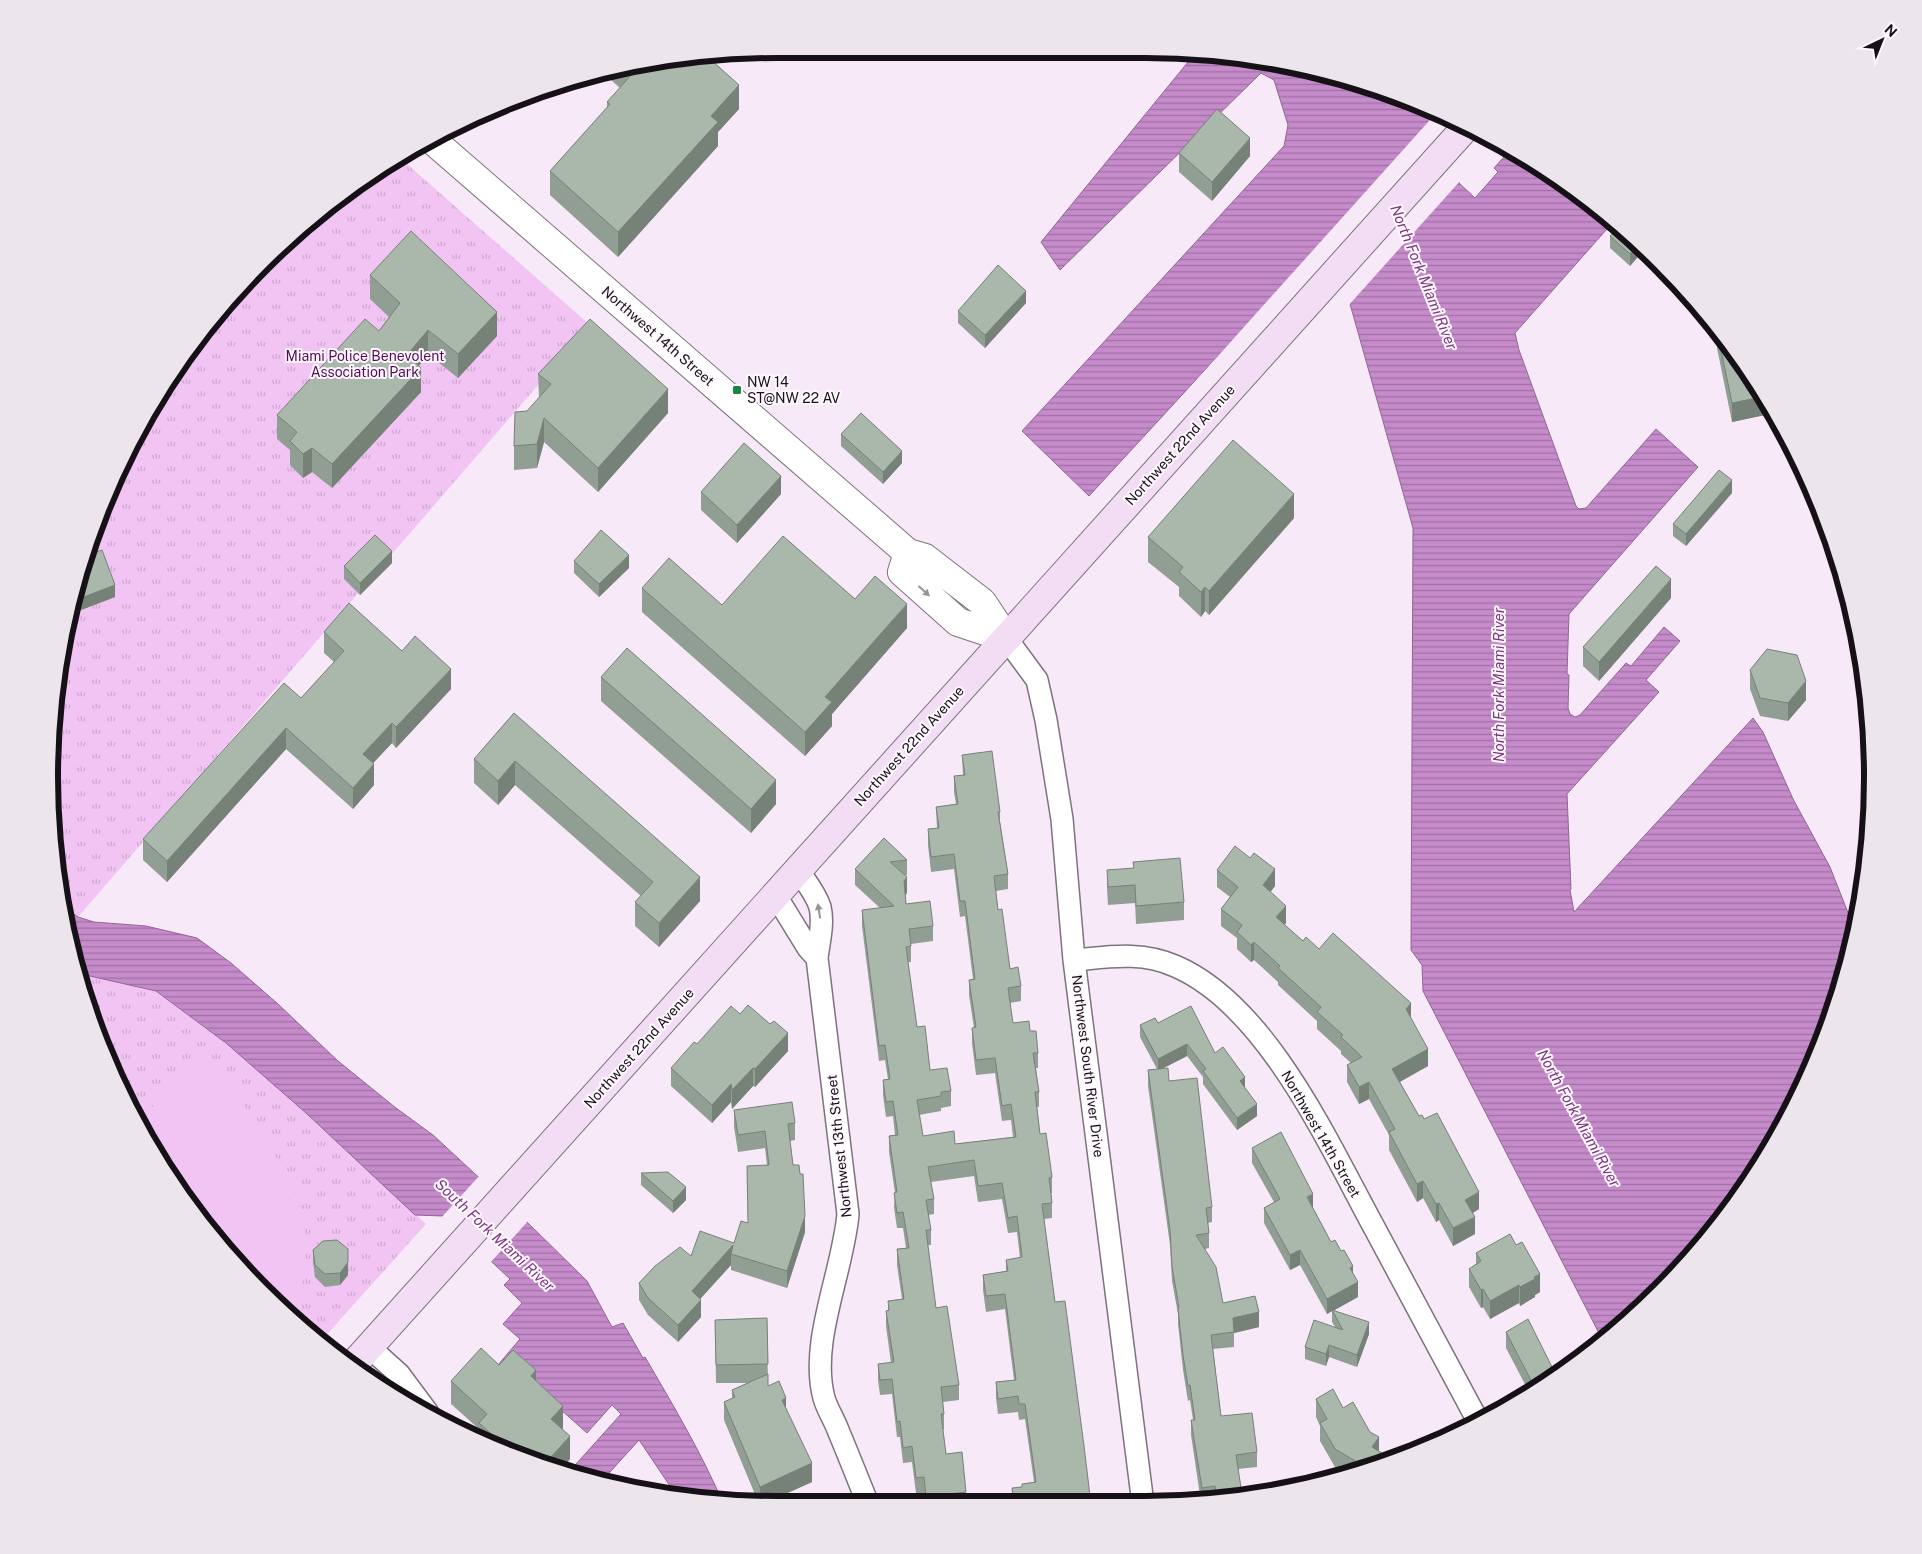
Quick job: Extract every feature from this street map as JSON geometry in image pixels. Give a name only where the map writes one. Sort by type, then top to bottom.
[{"type":"main road","name":"Northwest 22nd Avenue","points":[[361,1357],[1462,132]]},
{"type":"street","name":"Northwest 14th Street","points":[[437,144],[908,553],[902,572],[958,622],[1006,638]]},
{"type":"street","name":"Northwest South River Drive","points":[[1006,638],[1037,680],[1062,819],[1074,960],[1142,1496]]},
{"type":"street","name":"Northwest 13th Street","points":[[798,870],[816,898],[820,909],[820,936],[817,958],[848,1214],[843,1251],[822,1345],[821,1376],[824,1398],[865,1496]]},
{"type":"street","points":[[776,896],[808,948],[817,958]]},
{"type":"street","name":"Northwest 14th Street","points":[[1074,960],[1143,956],[1175,966],[1212,989],[1235,1008],[1252,1027],[1286,1070],[1321,1130],[1475,1416]]},
{"type":"street","points":[[361,1357],[399,1374],[419,1401]]},
{"type":"green space","name":"Miami Police Benevolent Association Park","points":[[404,162],[590,325],[78,917],[70,912],[59,824],[58,777],[59,730],[71,637],[82,591],[96,546],[112,502],[132,459],[154,417],[206,339],[268,268],[339,206]]},
{"type":"green space","points":[[86,975],[155,991],[226,1043],[306,1113],[426,1224],[325,1336],[268,1286],[206,1215],[179,1177],[154,1137],[112,1052]]},
{"type":"green space","points":[[111,1050],[136,1069],[126,1081]]},
{"type":"green space","points":[[201,1052],[217,1068],[271,1148],[294,1190],[299,1205],[303,1221],[306,1253],[302,1286],[294,1310],[268,1286],[206,1215],[179,1177],[143,1117]]},
{"type":"water","name":"North Fork Miami River","points":[[1190,59],[1285,71],[1331,82],[1420,112],[1449,126],[1459,183],[1475,198],[1498,172],[1494,168],[1506,155],[1545,179],[1608,227],[1515,333],[1519,350],[1576,506],[1579,509],[1586,508],[1656,429],[1698,467],[1569,614],[1568,708],[1570,714],[1575,717],[1580,715],[1626,663],[1631,666],[1664,627],[1680,641],[1646,680],[1659,692],[1567,794],[1570,890],[1574,912],[1753,718],[1763,732],[1793,799],[1830,867],[1850,919],[1840,963],[1810,1052],[1768,1137],[1716,1215],[1686,1251],[1654,1286],[1600,1334],[1423,991],[1422,965],[1411,950],[1413,528],[1343,279],[1332,232],[1089,496],[1022,431],[1284,146],[1288,125],[1274,80],[1261,73],[1060,270],[1041,242]]},
{"type":"water","name":"South Fork Miami River","points":[[70,912],[78,917],[94,922],[146,926],[197,938],[231,963],[278,1004],[338,1061],[433,1135],[527,1222],[587,1281],[612,1327],[623,1323],[643,1358],[645,1357],[686,1429],[719,1494],[671,1488],[639,1440],[607,1476],[574,1467],[621,1414],[612,1405],[587,1433],[551,1401],[510,1376],[498,1365],[520,1339],[503,1324],[522,1303],[504,1285],[510,1279],[443,1216],[415,1215],[306,1113],[226,1043],[156,991],[86,975]]},
{"type":"pier","points":[[1432,118],[1452,127],[1461,180],[1348,306],[1331,237],[1095,493]]},
{"type":"pier","points":[[480,1175],[529,1220],[490,1263],[440,1219]]},
{"type":"building","points":[[712,61],[739,85],[711,116],[718,122],[618,232],[550,171],[610,104],[607,102],[632,74],[630,73]]},
{"type":"building","points":[[1217,109],[1250,138],[1212,182],[1179,153]]},
{"type":"building","points":[[411,231],[497,312],[458,354],[428,330],[407,355],[421,368],[332,464],[312,448],[303,454],[290,441],[297,432],[277,415],[365,319],[379,331],[400,303],[370,275]]},
{"type":"building","points":[[1614,232],[1634,249],[1630,254],[1610,236]]},
{"type":"building","points":[[998,265],[1026,291],[985,335],[958,311]]},
{"type":"building","points":[[590,319],[668,389],[598,468],[544,418],[537,444],[514,446],[515,412],[527,411],[551,384],[538,374]]},
{"type":"building","points":[[1720,345],[1756,398],[1732,403]]},
{"type":"building","points":[[861,413],[902,451],[883,472],[841,434]]},
{"type":"building","points":[[1233,440],[1294,494],[1209,591],[1205,587],[1201,592],[1179,572],[1183,567],[1148,537]]},
{"type":"building","points":[[744,443],[781,476],[737,525],[701,492]]},
{"type":"building","points":[[1719,470],[1732,480],[1686,534],[1673,524]]},
{"type":"building","points":[[601,530],[629,555],[599,584],[574,561]]},
{"type":"building","points":[[375,535],[392,551],[360,583],[344,566]]},
{"type":"building","points":[[783,536],[855,599],[875,576],[907,604],[825,697],[832,702],[805,732],[642,588],[669,558],[722,605]]},
{"type":"building","points":[[102,550],[115,585],[81,598],[82,591],[94,553]]},
{"type":"building","points":[[1656,566],[1671,579],[1599,662],[1583,647]]},
{"type":"building","points":[[349,603],[402,651],[415,636],[451,669],[396,727],[392,723],[363,754],[374,764],[353,788],[286,728],[167,861],[143,839],[284,683],[301,698],[344,651],[324,632]]},
{"type":"building","points":[[627,648],[776,780],[751,809],[601,677]]},
{"type":"building","points":[[1767,649],[1797,655],[1806,681],[1788,703],[1760,698],[1750,670]]},
{"type":"building","points":[[514,713],[700,877],[659,923],[635,902],[653,882],[515,761],[498,781],[474,759]]},
{"type":"building","points":[[992,751],[1000,812],[998,812],[1008,874],[994,876],[998,910],[1002,909],[1010,969],[1018,967],[1021,986],[1008,988],[1013,1023],[1029,1021],[1030,1031],[1036,1031],[1038,1053],[1033,1053],[1039,1092],[1035,1092],[1040,1134],[1046,1133],[1052,1177],[1049,1178],[1052,1203],[1042,1204],[1055,1302],[1065,1301],[1090,1496],[1013,1496],[1012,1488],[1036,1482],[1025,1404],[1019,1404],[1018,1396],[998,1399],[996,1382],[1016,1380],[1005,1294],[986,1296],[983,1275],[1008,1271],[1006,1260],[1022,1257],[1017,1216],[1008,1218],[1002,1183],[978,1186],[974,1160],[928,1167],[934,1199],[926,1200],[931,1230],[926,1230],[936,1308],[947,1306],[959,1385],[941,1387],[944,1414],[941,1414],[946,1454],[962,1452],[966,1492],[926,1496],[924,1477],[916,1478],[912,1446],[903,1448],[900,1421],[897,1422],[892,1379],[880,1380],[878,1364],[894,1362],[886,1311],[889,1310],[888,1301],[904,1299],[897,1249],[909,1248],[903,1212],[897,1213],[894,1193],[897,1192],[889,1136],[898,1135],[893,1101],[886,1102],[883,1080],[890,1079],[885,1045],[879,1046],[862,910],[894,906],[855,869],[884,838],[907,860],[890,862],[907,877],[904,881],[906,904],[930,901],[933,926],[909,929],[911,946],[906,947],[917,1027],[925,1026],[930,1070],[947,1068],[951,1091],[941,1092],[941,1096],[917,1100],[923,1136],[954,1131],[955,1144],[1016,1137],[1011,1104],[1002,1106],[995,1058],[976,1060],[972,1028],[976,1027],[969,980],[975,979],[965,901],[960,901],[954,854],[931,857],[928,829],[939,828],[936,807],[958,804],[954,776],[965,775],[962,755]]},
{"type":"building","points":[[1235,846],[1250,858],[1254,853],[1275,869],[1263,885],[1286,906],[1276,917],[1303,941],[1306,937],[1319,949],[1333,933],[1411,1003],[1406,1009],[1428,1049],[1392,1069],[1419,1116],[1422,1115],[1424,1119],[1437,1113],[1479,1192],[1465,1200],[1475,1217],[1453,1228],[1439,1203],[1436,1204],[1423,1181],[1417,1184],[1389,1132],[1395,1129],[1369,1082],[1359,1087],[1347,1065],[1362,1057],[1341,1037],[1343,1035],[1317,1012],[1321,1007],[1278,968],[1280,966],[1254,942],[1251,945],[1237,932],[1242,925],[1221,909],[1238,887],[1217,870]]},
{"type":"building","points":[[1180,858],[1184,902],[1136,906],[1135,885],[1108,887],[1107,870],[1134,868],[1133,862]]},
{"type":"building","points":[[748,1005],[770,1024],[774,1021],[788,1033],[755,1069],[753,1068],[732,1090],[731,1084],[712,1105],[671,1068],[694,1042],[697,1044],[731,1006],[740,1014]]},
{"type":"building","points":[[1191,1006],[1215,1053],[1223,1047],[1245,1077],[1240,1081],[1257,1104],[1237,1118],[1203,1071],[1206,1069],[1187,1044],[1158,1059],[1140,1025],[1155,1018],[1158,1023]]},
{"type":"building","points":[[1168,1068],[1169,1081],[1197,1078],[1212,1207],[1206,1208],[1209,1233],[1196,1235],[1216,1267],[1223,1303],[1255,1296],[1259,1312],[1233,1318],[1234,1332],[1211,1335],[1221,1416],[1252,1413],[1257,1452],[1236,1455],[1241,1490],[1216,1492],[1215,1486],[1202,1488],[1191,1420],[1195,1420],[1183,1355],[1179,1308],[1172,1266],[1170,1230],[1148,1070]]},
{"type":"building","points":[[792,1102],[795,1123],[788,1124],[793,1165],[799,1165],[800,1174],[803,1174],[805,1216],[787,1271],[731,1254],[733,1245],[692,1291],[701,1300],[678,1325],[648,1298],[639,1283],[655,1266],[680,1247],[691,1256],[700,1231],[734,1243],[741,1221],[748,1223],[747,1166],[769,1165],[765,1131],[738,1135],[734,1110]]},
{"type":"building","points":[[1281,1132],[1313,1194],[1307,1197],[1331,1242],[1335,1240],[1341,1251],[1344,1250],[1353,1266],[1350,1268],[1358,1282],[1327,1299],[1300,1250],[1290,1255],[1264,1208],[1280,1199],[1252,1148]]},
{"type":"building","points":[[668,1172],[686,1187],[673,1201],[641,1173]]},
{"type":"building","points":[[1510,1234],[1516,1245],[1522,1242],[1540,1274],[1534,1277],[1535,1279],[1520,1287],[1519,1285],[1490,1301],[1469,1269],[1481,1261],[1476,1253]]},
{"type":"building","points":[[337,1240],[348,1249],[348,1262],[340,1273],[325,1274],[315,1265],[313,1250],[323,1241]]},
{"type":"building","points":[[1332,1310],[1369,1322],[1357,1355],[1329,1345],[1326,1354],[1305,1347],[1314,1320],[1343,1330]]},
{"type":"building","points":[[767,1318],[768,1364],[716,1365],[715,1320]]},
{"type":"building","points":[[1528,1319],[1553,1369],[1532,1383],[1506,1332]]},
{"type":"building","points":[[481,1348],[499,1365],[513,1350],[536,1370],[531,1376],[563,1406],[551,1419],[570,1436],[551,1457],[555,1461],[498,1440],[479,1423],[487,1414],[451,1381]]},
{"type":"building","points":[[768,1374],[768,1386],[779,1381],[786,1398],[782,1400],[812,1463],[760,1487],[724,1402],[735,1397],[732,1390]]},
{"type":"building","points":[[1333,1389],[1343,1408],[1353,1402],[1370,1432],[1379,1437],[1372,1447],[1382,1453],[1380,1457],[1359,1463],[1335,1449],[1320,1423],[1327,1419],[1316,1399]]},
{"type":"place","name":"NW 14 ST@NW 22 AV","points":[[737,390]]}]
